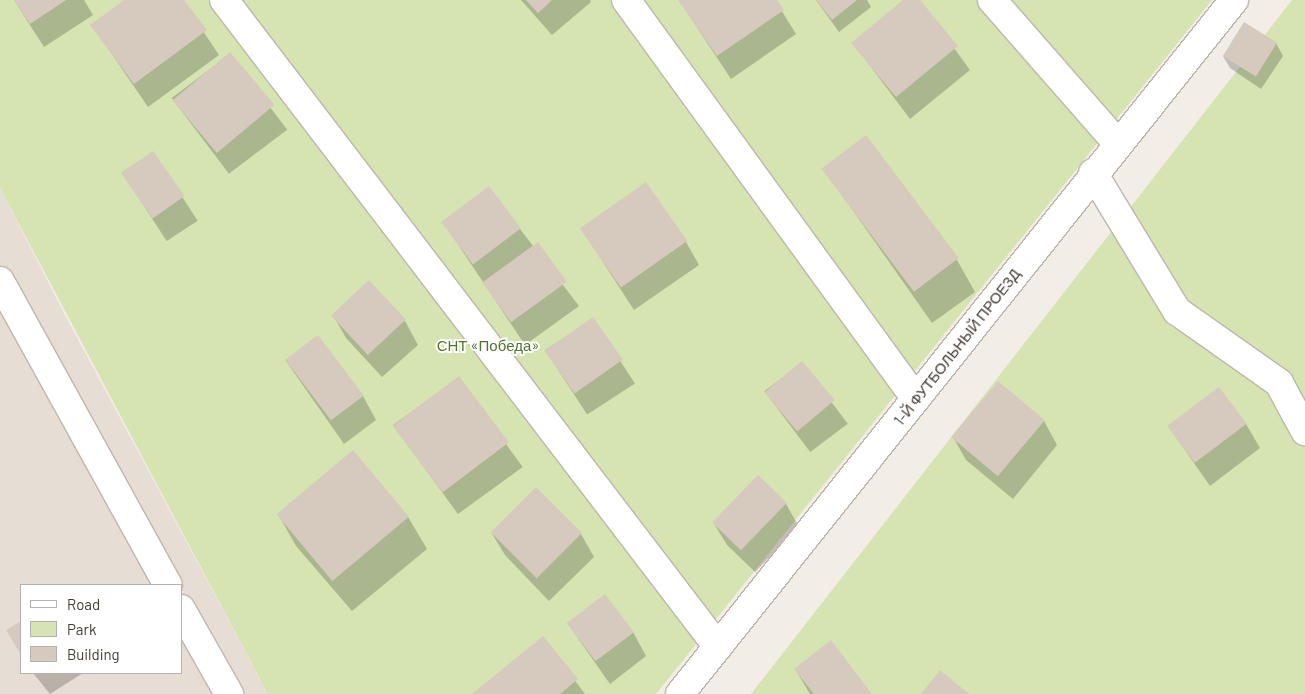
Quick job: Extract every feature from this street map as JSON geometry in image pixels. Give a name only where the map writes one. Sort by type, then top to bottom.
[{"type":"street","points":[[224,0],[718,647]]},
{"type":"street","points":[[626,0],[916,399]]},
{"type":"street","points":[[992,0],[1118,144]]},
{"type":"street","name":"1-Й ФУТБОЛЬНЫЙ ПРОЕЗД","points":[[680,694],[916,399],[1093,173],[1234,0]]},
{"type":"street","points":[[1093,173],[1178,311],[1279,383],[1305,431]]},
{"type":"street","points":[[0,280],[167,584]]},
{"type":"street","points":[[182,612],[229,694]]},
{"type":"shaded area","points":[[0,188],[66,317],[268,694],[0,694]]},
{"type":"green space","name":"СНТ «Победа»","points":[[0,0],[1212,0],[656,694],[268,694],[0,188]]},
{"type":"green space","points":[[1292,0],[1305,0],[1305,694],[751,694]]},
{"type":"building","points":[[14,0],[66,0],[30,24]]},
{"type":"building","points":[[124,0],[184,0],[207,30],[134,84],[90,25]]},
{"type":"building","points":[[526,0],[552,0],[538,13]]},
{"type":"building","points":[[678,0],[777,0],[784,10],[717,56]]},
{"type":"building","points":[[816,0],[857,0],[832,20]]},
{"type":"building","points":[[903,0],[920,0],[958,46],[896,97],[851,43]]},
{"type":"building","points":[[1244,22],[1277,43],[1256,77],[1223,56]]},
{"type":"building","points":[[230,52],[274,105],[217,153],[173,100]]},
{"type":"building","points":[[866,135],[959,258],[914,292],[821,169]]},
{"type":"building","points":[[153,151],[185,196],[153,218],[121,173]]},
{"type":"building","points":[[646,182],[687,241],[621,287],[580,228]]},
{"type":"building","points":[[489,186],[521,228],[473,264],[441,222]]},
{"type":"building","points":[[538,242],[567,282],[511,322],[482,283]]},
{"type":"building","points":[[369,280],[406,319],[368,355],[331,315]]},
{"type":"building","points":[[593,317],[623,360],[574,393],[545,351]]},
{"type":"building","points":[[318,335],[364,396],[331,420],[285,360]]},
{"type":"building","points":[[802,361],[835,400],[797,432],[764,392]]},
{"type":"building","points":[[459,376],[509,442],[443,492],[393,426]]},
{"type":"building","points":[[998,381],[1045,420],[998,476],[951,437]]},
{"type":"building","points":[[1219,387],[1247,424],[1195,463],[1167,426]]},
{"type":"building","points":[[353,450],[409,517],[332,581],[276,514]]},
{"type":"building","points":[[758,475],[787,503],[741,550],[712,522]]},
{"type":"building","points":[[536,487],[582,533],[537,578],[491,532]]},
{"type":"building","points":[[605,594],[634,632],[596,661],[567,623]]},
{"type":"building","points":[[20,622],[20,653],[6,630]]},
{"type":"building","points":[[543,636],[578,679],[560,694],[472,694]]},
{"type":"building","points":[[831,640],[872,694],[814,694],[794,669]]},
{"type":"building","points":[[940,670],[969,694],[921,694]]}]
